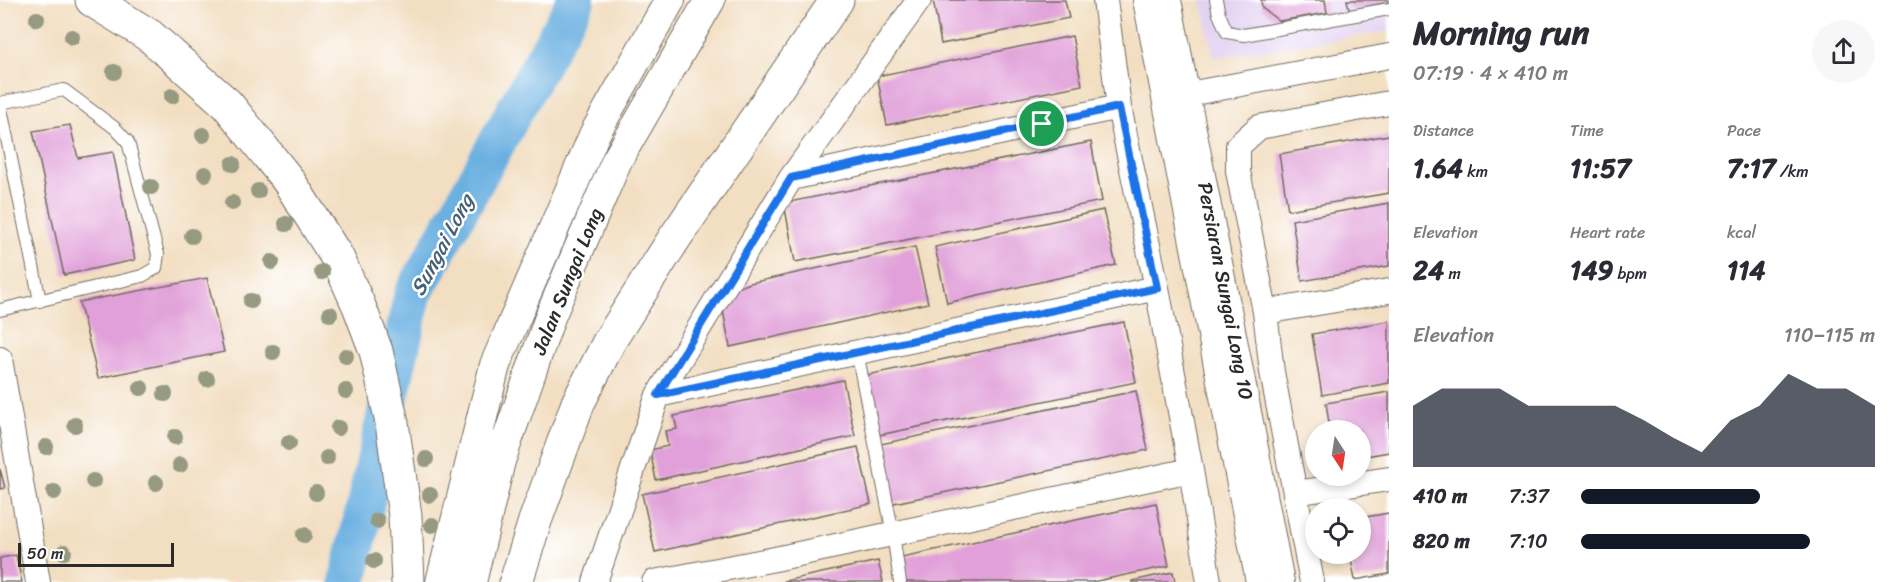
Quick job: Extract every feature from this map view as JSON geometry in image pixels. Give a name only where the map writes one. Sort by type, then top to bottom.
[{"type":"highway","points":[[92,0],[150,36],[227,104],[288,180],[337,257],[376,351],[392,423],[405,516],[408,582]]},
{"type":"highway","points":[[516,582],[535,521],[578,403],[610,340],[674,239],[837,0]]},
{"type":"street","name":"Jalan Sungai Long","points":[[441,582],[495,365],[595,133],[670,0]]},
{"type":"street","name":"Jalan Sungai Long","points":[[471,582],[501,461],[550,317],[617,160],[710,0]]},
{"type":"street","points":[[596,582],[658,395],[791,178],[919,0]]},
{"type":"street","points":[[1105,0],[1119,107],[1157,288],[1209,582]]},
{"type":"street","name":"Persiaran Sungai Long 10","points":[[1145,0],[1177,96],[1282,582]]},
{"type":"street","name":"Persiaran Sungai Long 10","points":[[1169,0],[1177,96],[1258,582]]},
{"type":"street","points":[[1177,96],[1389,56]]},
{"type":"street","points":[[1312,582],[1272,372],[1265,312],[1238,171],[1238,146],[1259,127],[1389,103]]},
{"type":"street","points":[[791,178],[1119,107]]},
{"type":"street","points":[[658,395],[1157,288]]},
{"type":"street","points":[[1265,312],[1389,291]]},
{"type":"street","points":[[0,359],[38,582]]},
{"type":"street","points":[[654,582],[893,534],[1191,470]]},
{"type":"street","points":[[1294,493],[1389,479]]},
{"type":"lane","points":[[1216,0],[1227,32],[1244,35],[1389,9]]},
{"type":"lane","points":[[0,310],[40,301],[142,276],[156,268],[158,254],[128,142],[115,128],[64,90],[0,103],[40,301]]},
{"type":"lane","points":[[857,352],[893,534],[900,582]]},
{"type":"shaded area","points":[[1201,0],[1389,0],[1389,31],[1214,58]]},
{"type":"building","points":[[933,0],[1065,0],[1069,18],[941,44]]},
{"type":"building","points":[[1261,0],[1325,0],[1327,13],[1279,21],[1262,8]]},
{"type":"building","points":[[1347,0],[1389,0],[1389,2],[1349,10]]},
{"type":"building","points":[[1072,36],[1082,85],[887,125],[877,76]]},
{"type":"building","points":[[70,125],[78,158],[113,152],[135,260],[64,275],[33,131]]},
{"type":"building","points":[[1389,135],[1389,193],[1288,210],[1279,154]]},
{"type":"building","points":[[1091,142],[1102,201],[795,262],[784,203]]},
{"type":"building","points":[[1389,203],[1389,266],[1302,281],[1292,220]]},
{"type":"building","points":[[1103,210],[1116,265],[947,303],[935,247]]},
{"type":"building","points":[[915,247],[928,303],[730,347],[720,295],[750,283]]},
{"type":"building","points":[[207,278],[224,352],[98,378],[79,302]]},
{"type":"building","points":[[1389,321],[1389,383],[1322,395],[1312,334]]},
{"type":"building","points":[[1124,322],[1136,382],[874,436],[862,376]]},
{"type":"building","points":[[843,380],[855,436],[656,480],[650,450],[668,446],[665,431],[677,429],[674,416]]},
{"type":"building","points":[[1136,391],[1148,450],[889,504],[876,445]]},
{"type":"building","points":[[1389,392],[1389,452],[1371,455],[1371,420],[1329,420],[1326,403]]},
{"type":"building","points":[[858,447],[871,504],[655,552],[642,494]]},
{"type":"building","points":[[0,469],[5,488],[0,489]]},
{"type":"building","points":[[1156,503],[1169,566],[1092,582],[902,582],[897,558]]},
{"type":"building","points":[[1389,513],[1389,574],[1355,580],[1352,564],[1371,564],[1371,516]]},
{"type":"building","points":[[16,555],[22,582],[0,582],[0,558]]},
{"type":"building","points":[[878,561],[883,582],[784,582],[784,581]]},
{"type":"building","points":[[1173,572],[1175,582],[1132,582],[1132,581]]},
{"type":"waterway","name":"Sungai Long","points":[[348,582],[413,294],[576,0]]},
{"type":"route","points":[[1119,107],[1157,288],[658,395],[791,178],[1042,124],[1119,107]]}]
